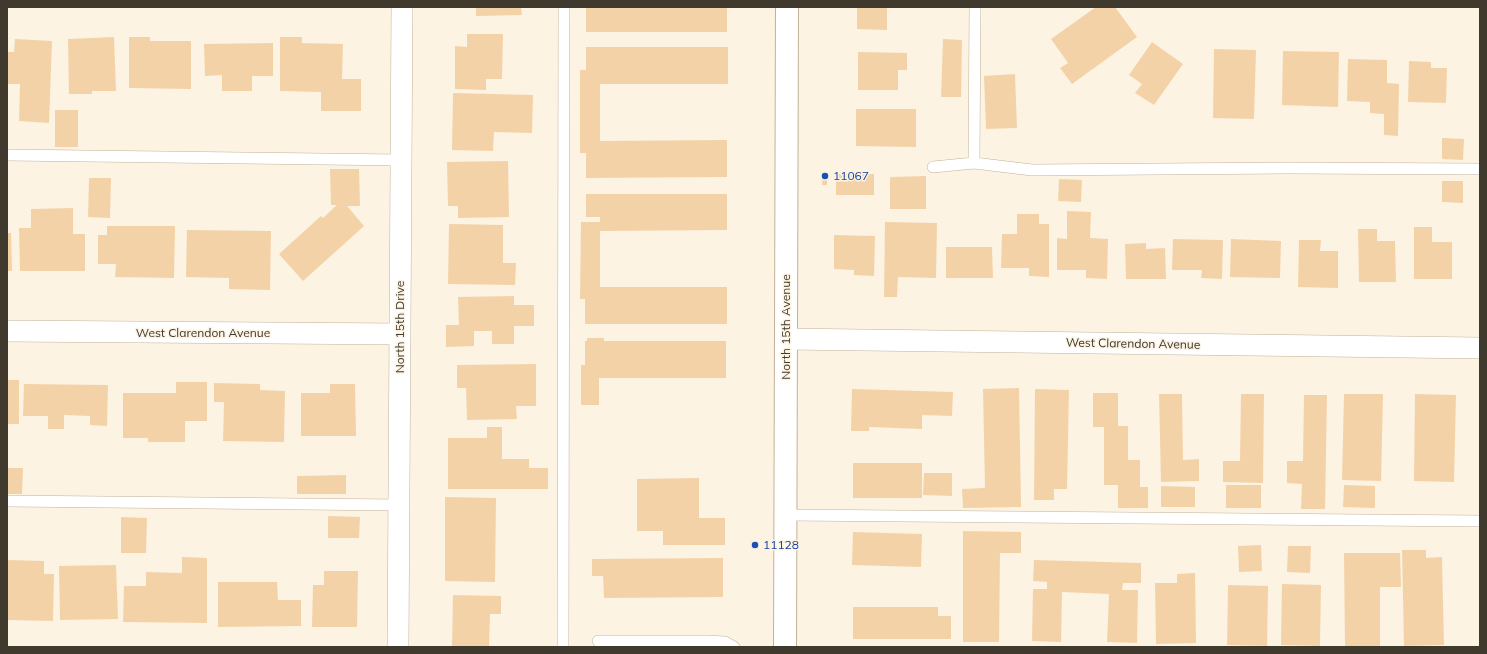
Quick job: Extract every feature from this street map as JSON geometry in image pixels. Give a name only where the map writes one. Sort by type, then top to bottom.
[{"type":"street","name":"North 15th Drive","points":[[398,647],[402,7]]},
{"type":"street","name":"North 15th Avenue","points":[[785,647],[787,7]]},
{"type":"street","name":"West Clarendon Avenue","points":[[7,331],[400,334]]},
{"type":"street","name":"West Clarendon Avenue","points":[[786,339],[1480,348]]},
{"type":"lane","points":[[563,647],[564,7]]},
{"type":"lane","points":[[974,163],[975,7]]},
{"type":"lane","points":[[7,155],[401,160]]},
{"type":"lane","points":[[933,167],[974,163],[1032,170],[1280,168],[1480,169]]},
{"type":"lane","points":[[7,501],[399,505]]},
{"type":"lane","points":[[786,515],[1480,521]]},
{"type":"lane","points":[[598,641],[708,641],[725,642],[734,647]]},
{"type":"building","points":[[476,7],[521,7],[522,15],[476,16]]},
{"type":"building","points":[[727,7],[727,32],[586,32],[586,8]]},
{"type":"building","points":[[857,7],[887,7],[887,30],[857,29]]},
{"type":"building","points":[[1096,7],[1115,7],[1137,37],[1072,84],[1060,68],[1068,63],[1051,39]]},
{"type":"building","points":[[467,34],[503,34],[502,79],[486,79],[486,90],[455,89],[455,46],[467,47]]},
{"type":"building","points":[[114,37],[116,91],[92,91],[92,94],[69,94],[68,39]]},
{"type":"building","points":[[129,37],[150,37],[150,41],[191,41],[191,89],[129,88]]},
{"type":"building","points":[[280,37],[302,37],[302,43],[343,44],[342,79],[361,79],[361,111],[321,111],[321,92],[280,91]]},
{"type":"building","points":[[15,39],[52,41],[49,123],[19,121],[20,84],[7,84],[7,52],[14,52]]},
{"type":"building","points":[[943,39],[962,40],[961,97],[941,97]]},
{"type":"building","points":[[1152,42],[1183,64],[1154,105],[1135,93],[1142,84],[1129,75]]},
{"type":"building","points":[[273,43],[273,76],[252,76],[252,91],[222,91],[222,75],[205,76],[204,44]]},
{"type":"building","points":[[586,47],[728,47],[728,84],[600,84],[600,141],[727,140],[727,177],[586,178],[586,153],[580,153],[580,70],[586,70]]},
{"type":"building","points":[[1214,49],[1256,50],[1254,119],[1213,118]]},
{"type":"building","points":[[1283,51],[1339,52],[1338,107],[1282,105]]},
{"type":"building","points":[[858,52],[907,53],[907,70],[898,70],[898,90],[858,90]]},
{"type":"building","points":[[1348,59],[1387,60],[1387,83],[1399,84],[1398,136],[1384,135],[1384,114],[1370,113],[1370,102],[1347,101]]},
{"type":"building","points":[[1409,61],[1431,62],[1431,68],[1447,68],[1446,103],[1408,102]]},
{"type":"building","points":[[1015,74],[1017,128],[986,129],[984,76]]},
{"type":"building","points":[[453,93],[533,95],[532,133],[494,132],[493,151],[452,150]]},
{"type":"building","points":[[856,109],[916,109],[916,147],[856,146]]},
{"type":"building","points":[[55,110],[78,110],[78,147],[55,147]]},
{"type":"building","points":[[1442,138],[1464,139],[1463,160],[1442,159]]},
{"type":"building","points":[[508,161],[509,217],[458,218],[458,206],[448,206],[447,162]]},
{"type":"building","points":[[330,169],[359,169],[360,206],[347,206],[364,226],[303,281],[279,254],[321,216],[323,218],[337,205],[331,205]]},
{"type":"building","points":[[823,174],[827,174],[827,185],[822,185]]},
{"type":"building","points":[[836,174],[874,174],[874,195],[836,195]]},
{"type":"building","points":[[926,176],[926,209],[890,209],[890,177]]},
{"type":"building","points":[[89,178],[111,178],[110,218],[88,217]]},
{"type":"building","points":[[1059,179],[1082,180],[1081,202],[1058,201]]},
{"type":"building","points":[[1442,181],[1463,181],[1463,203],[1442,202]]},
{"type":"building","points":[[586,194],[727,194],[727,230],[600,231],[600,287],[727,287],[727,324],[585,324],[585,299],[580,299],[581,222],[600,222],[600,217],[586,217]]},
{"type":"building","points":[[73,208],[73,234],[85,234],[85,271],[20,271],[19,228],[31,228],[31,209]]},
{"type":"building","points":[[1067,211],[1091,212],[1090,238],[1108,239],[1107,279],[1086,278],[1086,270],[1057,270],[1057,238],[1067,239]]},
{"type":"building","points":[[1017,214],[1039,214],[1039,224],[1049,224],[1049,277],[1029,276],[1029,268],[1001,268],[1002,234],[1017,234]]},
{"type":"building","points":[[885,222],[937,223],[936,278],[898,277],[897,297],[884,297]]},
{"type":"building","points":[[449,224],[503,225],[503,263],[516,263],[515,285],[448,284]]},
{"type":"building","points":[[107,226],[175,226],[174,278],[115,277],[116,264],[98,264],[98,235],[107,235]]},
{"type":"building","points":[[1414,227],[1432,227],[1432,242],[1452,242],[1452,279],[1414,279]]},
{"type":"building","points":[[1358,229],[1377,229],[1377,241],[1395,241],[1396,282],[1359,282]]},
{"type":"building","points":[[187,230],[271,231],[270,290],[229,289],[229,278],[186,277]]},
{"type":"building","points":[[7,233],[11,233],[12,271],[7,271]]},
{"type":"building","points":[[834,235],[875,236],[874,276],[854,275],[854,270],[834,269]]},
{"type":"building","points":[[1173,239],[1223,240],[1222,279],[1201,278],[1202,270],[1172,270]]},
{"type":"building","points":[[1231,239],[1281,241],[1280,278],[1230,277]]},
{"type":"building","points":[[1299,240],[1321,240],[1320,251],[1338,251],[1338,288],[1298,287]]},
{"type":"building","points":[[1146,243],[1146,249],[1165,248],[1166,279],[1126,279],[1125,244]]},
{"type":"building","points":[[946,247],[992,247],[993,278],[946,278]]},
{"type":"building","points":[[514,296],[514,305],[534,305],[534,326],[514,326],[514,344],[492,344],[492,331],[474,331],[474,346],[446,347],[446,325],[459,325],[458,297]]},
{"type":"building","points":[[587,338],[604,338],[604,341],[726,341],[726,378],[599,378],[599,405],[581,405],[581,365],[585,365],[585,341],[587,341]]},
{"type":"building","points":[[536,364],[536,406],[516,406],[517,419],[467,420],[466,388],[457,388],[457,365]]},
{"type":"building","points":[[7,380],[19,380],[19,424],[7,424]]},
{"type":"building","points":[[176,382],[207,382],[207,421],[185,421],[185,442],[148,442],[148,438],[123,438],[123,393],[176,393]]},
{"type":"building","points":[[214,383],[260,384],[260,390],[285,391],[284,442],[223,441],[224,402],[214,402]]},
{"type":"building","points":[[24,384],[108,385],[107,426],[90,425],[90,416],[64,415],[64,429],[48,429],[48,416],[23,416]]},
{"type":"building","points":[[330,384],[355,384],[356,436],[301,436],[301,393],[330,393]]},
{"type":"building","points":[[1019,388],[1021,507],[963,508],[962,489],[985,488],[983,389]]},
{"type":"building","points":[[852,389],[953,392],[952,416],[922,415],[922,429],[869,427],[869,431],[851,431]]},
{"type":"building","points":[[1035,389],[1069,390],[1067,489],[1054,489],[1054,500],[1034,500]]},
{"type":"building","points":[[1093,393],[1118,393],[1118,426],[1128,426],[1128,460],[1140,460],[1140,487],[1148,487],[1148,508],[1118,508],[1118,485],[1104,485],[1104,427],[1093,427]]},
{"type":"building","points":[[1159,394],[1182,394],[1183,460],[1199,459],[1199,481],[1161,482]]},
{"type":"building","points":[[1241,394],[1264,394],[1263,483],[1223,482],[1223,461],[1240,461]]},
{"type":"building","points":[[1344,394],[1383,394],[1381,481],[1342,480]]},
{"type":"building","points":[[1415,394],[1456,395],[1454,482],[1414,481]]},
{"type":"building","points":[[1304,395],[1327,395],[1325,509],[1301,509],[1302,484],[1287,483],[1287,461],[1303,461]]},
{"type":"building","points":[[487,427],[502,427],[502,459],[529,459],[529,468],[548,468],[548,489],[448,489],[448,438],[487,438]]},
{"type":"building","points":[[853,463],[922,463],[922,498],[853,498]]},
{"type":"building","points":[[7,468],[23,468],[22,494],[7,494]]},
{"type":"building","points":[[924,473],[952,473],[952,496],[923,495]]},
{"type":"building","points":[[346,475],[346,494],[297,494],[297,476]]},
{"type":"building","points":[[699,478],[699,518],[725,518],[725,545],[663,545],[663,531],[637,531],[637,479]]},
{"type":"building","points":[[1226,485],[1261,485],[1261,508],[1226,508]]},
{"type":"building","points":[[1344,485],[1375,486],[1375,508],[1343,507]]},
{"type":"building","points":[[1161,486],[1195,487],[1195,507],[1161,507]]},
{"type":"building","points":[[445,497],[496,498],[495,582],[445,581]]},
{"type":"building","points":[[328,516],[360,517],[359,538],[328,538]]},
{"type":"building","points":[[121,517],[147,518],[146,553],[121,553]]},
{"type":"building","points":[[963,531],[1021,532],[1021,553],[1000,553],[999,642],[963,642]]},
{"type":"building","points":[[853,532],[922,534],[921,567],[852,565]]},
{"type":"building","points":[[1261,545],[1262,571],[1239,572],[1238,546]]},
{"type":"building","points":[[1288,546],[1311,546],[1310,573],[1287,572]]},
{"type":"building","points":[[1402,550],[1426,550],[1426,558],[1442,557],[1444,645],[1404,646]]},
{"type":"building","points":[[1344,553],[1400,553],[1401,587],[1380,587],[1380,646],[1345,646]]},
{"type":"building","points":[[182,557],[207,558],[207,623],[123,622],[124,586],[146,586],[146,572],[182,573]]},
{"type":"building","points":[[723,558],[723,597],[604,598],[603,576],[592,576],[592,559]]},
{"type":"building","points":[[7,560],[44,561],[44,574],[54,574],[53,621],[7,620]]},
{"type":"building","points":[[1034,560],[1141,563],[1141,583],[1123,583],[1122,590],[1138,590],[1137,643],[1107,642],[1109,594],[1062,592],[1061,642],[1032,641],[1033,589],[1047,589],[1047,582],[1033,581]]},
{"type":"building","points":[[116,565],[118,619],[60,620],[59,566]]},
{"type":"building","points":[[324,571],[358,571],[357,627],[312,627],[313,585],[324,585]]},
{"type":"building","points":[[1195,573],[1196,643],[1156,644],[1155,583],[1177,583],[1177,574]]},
{"type":"building","points":[[218,582],[277,582],[278,600],[301,600],[301,626],[218,627]]},
{"type":"building","points":[[1282,584],[1321,585],[1320,646],[1281,645]]},
{"type":"building","points":[[1228,585],[1268,586],[1267,646],[1227,645]]},
{"type":"building","points":[[453,595],[501,596],[501,614],[490,614],[489,647],[452,647]]},
{"type":"building","points":[[853,607],[938,607],[938,616],[951,616],[951,639],[853,639]]},
{"type":"place","name":"11067","points":[[825,176]]},
{"type":"place","name":"11128","points":[[755,545]]}]
